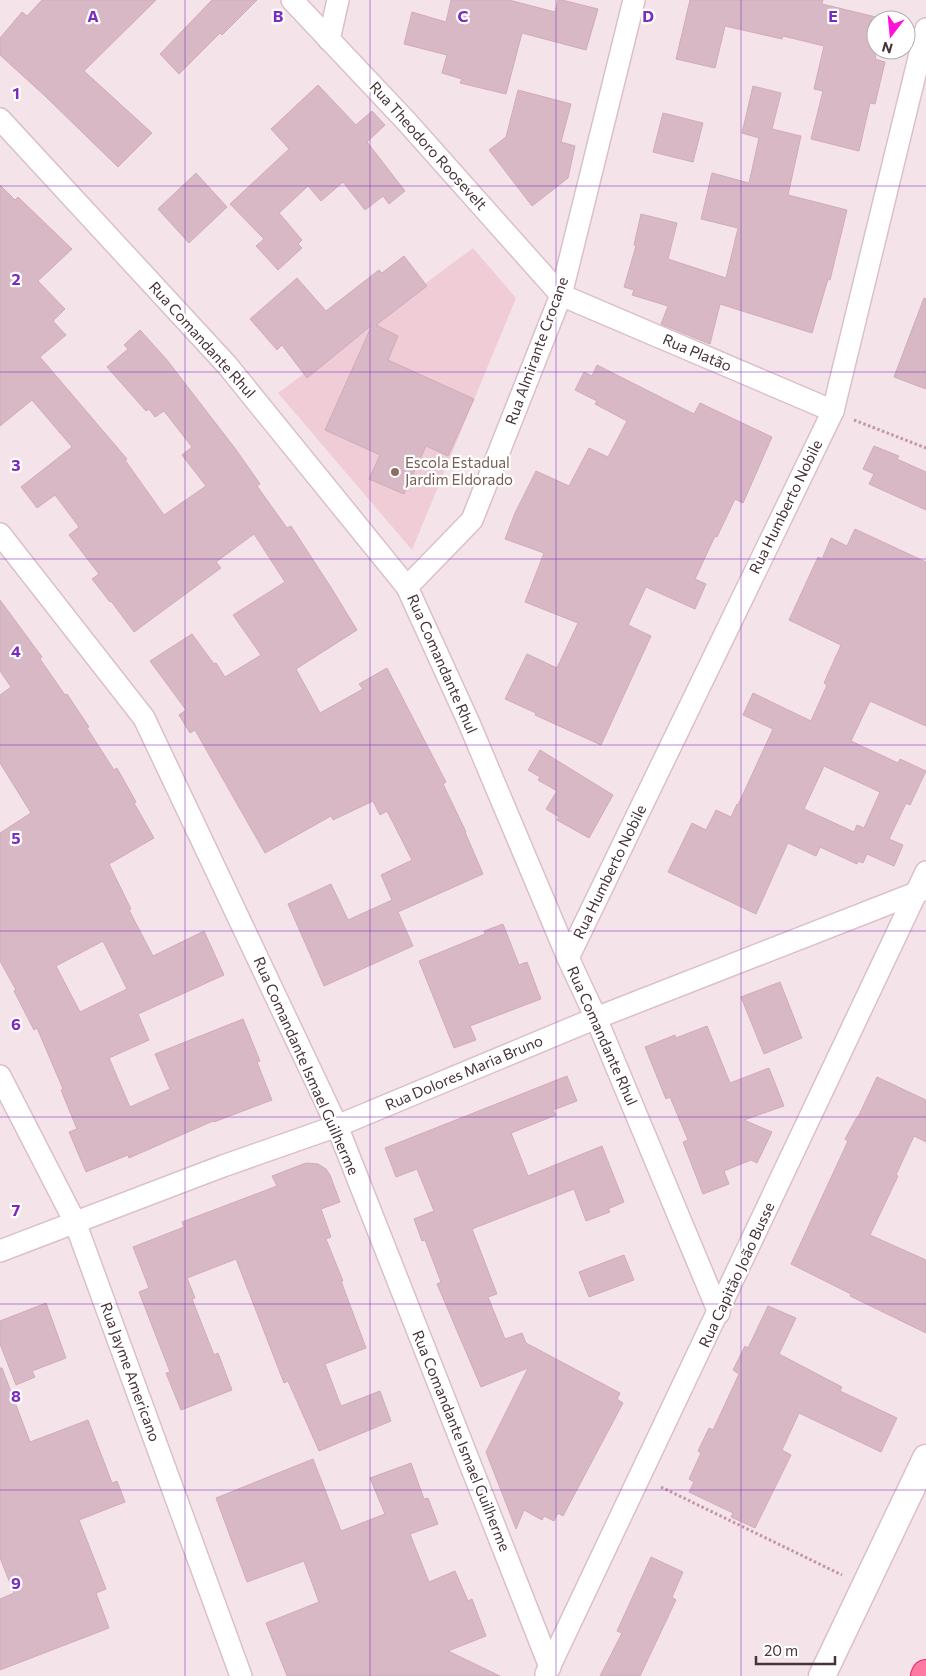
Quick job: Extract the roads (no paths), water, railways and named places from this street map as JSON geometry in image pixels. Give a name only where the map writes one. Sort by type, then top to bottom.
[{"type":"street","name":"Rua Theodoro Roosevelt","points":[[292,0],[407,122],[561,295]]},
{"type":"street","points":[[329,40],[338,0]]},
{"type":"street","name":"Rua Almirante Crocane","points":[[407,587],[472,520],[561,295],[634,0]]},
{"type":"street","name":"Rua Humberto Nobile","points":[[568,958],[833,411],[926,29]]},
{"type":"street","name":"Rua Comandante Rhul","points":[[0,118],[227,365],[407,587],[469,723],[568,958],[596,1018],[719,1312]]},
{"type":"street","name":"Rua Platão","points":[[561,295],[833,411]]},
{"type":"street","name":"Rua Comandante Ismael Guilherme","points":[[0,534],[144,718],[337,1126],[548,1671]]},
{"type":"street","name":"Rua Capitão João Busse","points":[[548,1671],[921,891],[926,872]]},
{"type":"street","name":"Rua Dolores Maria Bruno","points":[[0,1251],[223,1166],[337,1126],[596,1018],[921,891]]},
{"type":"street","name":"Rua Jayme Americano","points":[[0,1076],[75,1222],[242,1676]]},
{"type":"street","points":[[822,1676],[926,1458]]},
{"type":"place","name":"Escola Estadual Jardim Eldorado","points":[[395,472]]}]
